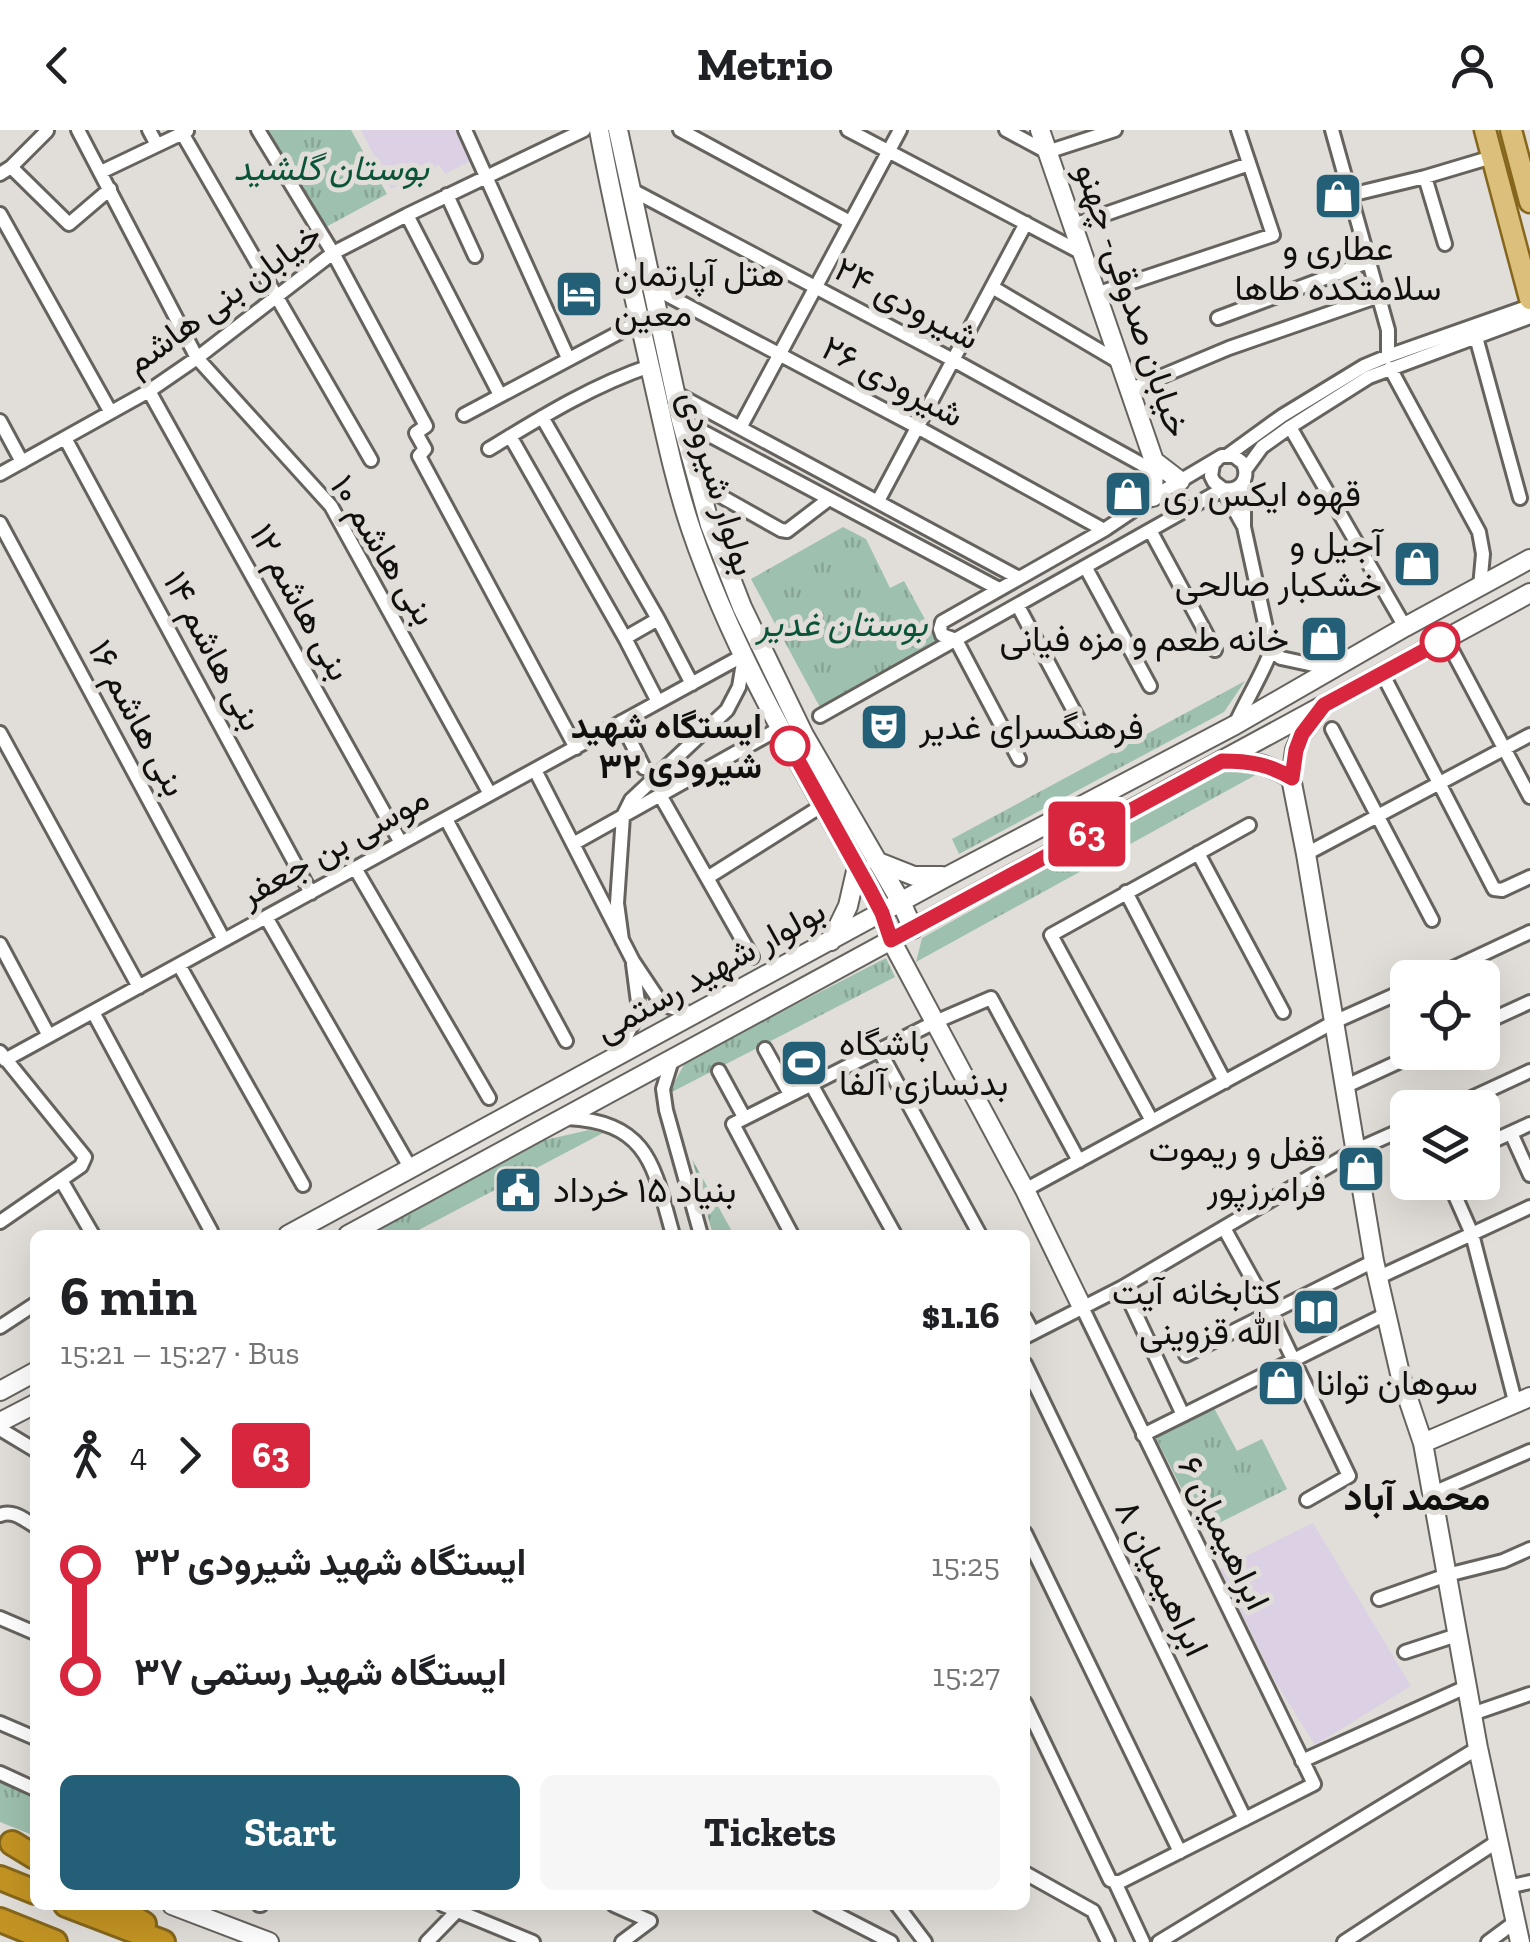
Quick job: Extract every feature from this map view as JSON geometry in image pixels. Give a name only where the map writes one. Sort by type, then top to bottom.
[{"type":"highway","points":[[6,1840],[30,1852]]},
{"type":"highway","points":[[0,1878],[30,1890]]},
{"type":"highway","points":[[79,1910],[163,1942]]},
{"type":"highway","points":[[120,1910],[172,1942]]},
{"type":"highway","points":[[0,1920],[55,1942]]},
{"type":"main road","name":"بولوار شیرودی","points":[[598,130],[676,481],[692,532],[772,732],[818,809],[901,902],[913,928]]},
{"type":"main road","name":"بولوار شیرودی","points":[[618,130],[680,420],[710,526],[742,607],[866,864],[891,940],[1026,1190],[1082,1307]]},
{"type":"main road","name":"خیابان صدوقی- چهنو","points":[[1040,130],[1154,466],[1180,481]]},
{"type":"main road","points":[[1484,130],[1530,302]]},
{"type":"main road","points":[[1519,141],[1530,202]]},
{"type":"main road","points":[[1153,497],[1154,466]]},
{"type":"main road","name":"بولوار شهید رستمی","points":[[297,1230],[1234,725],[1530,559]]},
{"type":"main road","name":"بولوار شهید رستمی","points":[[357,1230],[1530,593]]},
{"type":"main road","points":[[1324,705],[1302,734],[1292,778],[1375,1269],[1401,1378],[1423,1443],[1466,1687],[1520,1942]]},
{"type":"main road","points":[[1222,761],[1253,761],[1292,778]]},
{"type":"main road","points":[[1045,825],[1040,841],[1045,849],[1054,852]]},
{"type":"main road","points":[[856,960],[850,936],[838,938],[866,864],[914,876],[948,876]]},
{"type":"main road","points":[[0,1391],[30,1375]]},
{"type":"main road","points":[[1423,1443],[1523,1399]]},
{"type":"main road","points":[[0,1426],[30,1407]]},
{"type":"main road","points":[[185,1910],[263,1941]]},
{"type":"street","name":"بنی هاشم ۱۰","points":[[78,130],[197,358],[331,506],[490,794]]},
{"type":"street","points":[[149,130],[157,145]]},
{"type":"street","points":[[258,130],[332,253],[426,426],[416,433],[425,449],[419,456],[576,748]]},
{"type":"street","points":[[464,130],[568,358]]},
{"type":"street","name":"خیابان بنی هاشم","points":[[0,474],[149,391],[332,253],[584,130]]},
{"type":"street","points":[[680,130],[850,222]]},
{"type":"street","points":[[848,130],[1082,252]]},
{"type":"street","points":[[740,428],[900,130]]},
{"type":"street","points":[[1006,130],[1047,152],[1115,130]]},
{"type":"street","points":[[1096,294],[1273,235],[1238,130]]},
{"type":"street","points":[[1332,130],[1388,330],[1390,362],[1480,532],[1480,587]]},
{"type":"street","points":[[47,131],[6,170],[69,224],[110,190]]},
{"type":"street","points":[[101,172],[185,132],[370,460]]},
{"type":"street","points":[[1350,195],[1492,157]]},
{"type":"street","points":[[1074,226],[1249,164]]},
{"type":"street","points":[[1425,177],[1445,244]]},
{"type":"street","name":"شیرودی ۲۴","points":[[632,190],[1154,466]]},
{"type":"street","points":[[447,195],[475,256]]},
{"type":"street","points":[[0,214],[110,412]]},
{"type":"street","points":[[406,214],[500,395]]},
{"type":"street","points":[[878,501],[1026,223]]},
{"type":"street","points":[[1218,318],[1368,262]]},
{"type":"street","name":"شیرودی ۲۶","points":[[652,287],[1104,530]]},
{"type":"street","points":[[992,287],[1119,362]]},
{"type":"street","points":[[1129,390],[1229,348],[1379,296]]},
{"type":"street","points":[[820,716],[1223,489],[1235,489],[1262,447],[1390,362],[1530,302]]},
{"type":"street","points":[[1019,760],[956,640],[942,635],[942,622],[1104,530],[1364,366],[1476,337],[1530,317]]},
{"type":"street","points":[[464,416],[639,322]]},
{"type":"street","points":[[1476,337],[1520,498]]},
{"type":"street","points":[[489,448],[542,417],[650,366]]},
{"type":"street","name":"بنی هاشم ۱۲","points":[[149,391],[402,843]]},
{"type":"street","points":[[675,393],[1019,578]]},
{"type":"street","points":[[542,417],[692,684]]},
{"type":"street","points":[[680,420],[999,590]]},
{"type":"street","points":[[0,421],[22,462]]},
{"type":"street","points":[[1290,427],[1405,627]]},
{"type":"street","points":[[510,436],[658,702]]},
{"type":"street","name":"بنی هاشم ۱۴","points":[[65,438],[311,893]]},
{"type":"street","points":[[1222,457],[1239,459],[1245,475],[1244,527],[1270,651],[1262,675],[1234,725]]},
{"type":"street","points":[[1222,457],[1211,470],[1211,476],[1223,489],[1244,527]]},
{"type":"street","points":[[717,494],[787,531],[829,499]]},
{"type":"street","points":[[1123,518],[1136,539]]},
{"type":"street","name":"بنی هاشم ۱۶","points":[[0,523],[224,940]]},
{"type":"street","points":[[1150,530],[1215,650]]},
{"type":"street","points":[[1086,568],[1150,686]]},
{"type":"street","points":[[1018,606],[1083,728]]},
{"type":"street","points":[[625,638],[658,619]]},
{"type":"street","points":[[1446,639],[1530,797]]},
{"type":"street","points":[[1270,651],[1281,658],[1332,669]]},
{"type":"street","points":[[622,940],[618,904],[623,816],[632,800],[726,710],[739,687],[744,655]]},
{"type":"street","name":"موسی بن جعفر","points":[[3,1056],[50,1036],[744,655]]},
{"type":"street","points":[[1382,673],[1494,889],[1530,877]]},
{"type":"street","points":[[621,722],[644,768]]},
{"type":"street","points":[[1332,729],[1432,920]]},
{"type":"street","points":[[573,844],[772,732]]},
{"type":"street","points":[[0,733],[139,987]]},
{"type":"street","points":[[1306,854],[1530,735]]},
{"type":"street","points":[[535,770],[633,961],[657,998],[670,1007],[696,1015]]},
{"type":"street","points":[[660,795],[752,958]]},
{"type":"street","points":[[707,878],[818,809]]},
{"type":"street","points":[[446,819],[566,1041]]},
{"type":"street","points":[[1152,1122],[1051,935],[1249,825]]},
{"type":"street","points":[[1198,853],[1283,1012]]},
{"type":"street","points":[[355,868],[490,1098]]},
{"type":"street","points":[[1126,892],[1224,1082]]},
{"type":"street","points":[[266,917],[410,1169]]},
{"type":"street","points":[[1470,960],[1530,932]]},
{"type":"street","points":[[0,944],[50,1036]]},
{"type":"street","points":[[618,1056],[638,1010],[633,961]]},
{"type":"street","points":[[178,965],[303,1185]]},
{"type":"street","points":[[1026,1190],[1334,1022],[1390,996]]},
{"type":"street","points":[[739,1121],[991,998],[1079,1161]]},
{"type":"street","points":[[1500,1016],[1530,1002]]},
{"type":"street","points":[[93,1012],[210,1230]]},
{"type":"street","points":[[765,1049],[790,1094]]},
{"type":"street","points":[[879,1050],[977,1230]]},
{"type":"street","points":[[0,1222],[81,1166],[85,1157],[3,1056]]},
{"type":"street","points":[[672,1060],[663,1088],[666,1110],[699,1230]]},
{"type":"street","points":[[1344,1087],[1390,1066]]},
{"type":"street","points":[[719,1071],[790,1230]]},
{"type":"street","points":[[1489,1090],[1530,1071]]},
{"type":"street","points":[[811,1084],[891,1230]]},
{"type":"street","points":[[565,1118],[609,1126],[628,1135],[641,1148],[654,1167],[672,1230]]},
{"type":"street","points":[[1500,1138],[1530,1124]]},
{"type":"street","points":[[1511,1133],[1530,1175]]},
{"type":"street","points":[[1030,1334],[1123,1287],[1354,1152],[1390,1135]]},
{"type":"street","points":[[654,1167],[662,1153],[671,1152],[678,1158]]},
{"type":"street","points":[[61,1180],[90,1230]]},
{"type":"street","points":[[1457,1200],[1472,1234],[1523,1399]]},
{"type":"street","points":[[1186,1356],[1270,1312],[1472,1234],[1530,1207]]},
{"type":"street","points":[[1224,1228],[1270,1312],[1349,1476],[1307,1500]]},
{"type":"street","points":[[1123,1287],[1183,1415]]},
{"type":"street","points":[[0,1327],[30,1307]]},
{"type":"street","name":"ابراهیمیان ۶","points":[[1082,1307],[1314,1784],[1244,1819]]},
{"type":"street","points":[[1143,1435],[1384,1314]]},
{"type":"street","name":"ابراهیمیان ۸","points":[[1030,1374],[1244,1819]]},
{"type":"street","points":[[0,1426],[30,1447]]},
{"type":"street","points":[[1433,1493],[1530,1451]]},
{"type":"street","points":[[4,1514],[30,1524]]},
{"type":"street","points":[[1030,1542],[1180,1852]]},
{"type":"street","points":[[1379,1599],[1530,1549]]},
{"type":"street","points":[[0,1618],[30,1631]]},
{"type":"street","points":[[1405,1652],[1458,1635]]},
{"type":"street","points":[[1302,1761],[1466,1687]]},
{"type":"street","points":[[1472,1714],[1530,1694]]},
{"type":"street","points":[[1030,1713],[1142,1942]]},
{"type":"street","points":[[0,1723],[30,1736]]},
{"type":"street","points":[[1159,1942],[1478,1748]]},
{"type":"street","points":[[0,1773],[30,1787]]},
{"type":"street","points":[[1115,1882],[1244,1819]]},
{"type":"street","points":[[1344,1942],[1498,1841]]},
{"type":"street","points":[[1030,1876],[1093,1911],[1108,1942]]},
{"type":"street","points":[[1508,1888],[1530,1882]]},
{"type":"street","points":[[427,1942],[458,1910]]},
{"type":"street","points":[[464,1910],[533,1942]]},
{"type":"street","points":[[622,1942],[650,1921],[627,1910]]},
{"type":"street","points":[[826,1910],[871,1942]]},
{"type":"street","points":[[829,1910],[892,1942]]},
{"type":"street","points":[[900,1910],[925,1942]]},
{"type":"street","points":[[1488,1942],[1514,1922]]},
{"type":"shaded area","points":[[361,130],[461,130],[476,158],[445,174],[439,165],[391,189]]},
{"type":"shaded area","points":[[1313,1523],[1411,1686],[1315,1745],[1275,1681],[1220,1569]]},
{"type":"green space","name":"بوستان گلشید","points":[[268,130],[351,130],[387,194],[324,228]]},
{"type":"green space","name":"بوستان غدیر","points":[[843,527],[866,539],[890,588],[904,581],[937,641],[822,711],[751,579]]},
{"type":"green space","points":[[1245,681],[1224,712],[959,854],[952,839]]},
{"type":"green space","points":[[1229,767],[1261,772],[916,962],[922,938]]},
{"type":"green space","points":[[886,958],[895,977],[668,1094],[686,1061]]},
{"type":"green space","points":[[589,1130],[603,1133],[419,1230],[378,1230],[545,1140]]},
{"type":"green space","points":[[692,1159],[731,1230],[712,1230]]},
{"type":"green space","points":[[1214,1408],[1237,1451],[1262,1439],[1287,1489],[1203,1531],[1156,1438]]},
{"type":"green space","points":[[0,1781],[30,1794],[30,1834],[0,1822]]},
{"type":"bus line","name":"63","points":[[790,746],[882,913],[891,940],[1222,761],[1253,761],[1292,778],[1302,734],[1324,705],[1440,642]]},
{"type":"place","name":"عطاری و سلامتکده طاها","points":[[1338,196]]},
{"type":"place","name":"هتل آپارتمان معین","points":[[579,294]]},
{"type":"place","name":"قهوه ایکس ری","points":[[1128,494]]},
{"type":"place","name":"آجیل و خشکبار صالحی","points":[[1417,564]]},
{"type":"place","name":"خانه طعم و مزه فیانی","points":[[1324,639]]},
{"type":"place","name":"فرهنگسرای غدیر","points":[[884,727]]},
{"type":"place","name":"ایستگاه شهید شیرودی ۳۲","points":[[790,746]]},
{"type":"place","name":"باشگاه بدنسازی آلفا","points":[[804,1063]]},
{"type":"place","name":"قفل و ریموت فرامرزپور","points":[[1361,1169]]},
{"type":"place","name":"بنیاد ۱۵ خرداد","points":[[518,1190]]},
{"type":"place","name":"کتابخانه آیت الله قزوینی","points":[[1316,1312]]},
{"type":"place","name":"سوهان توانا","points":[[1281,1383]]},
{"type":"district","name":"محمد آباد","points":[[1417,1497]]}]
